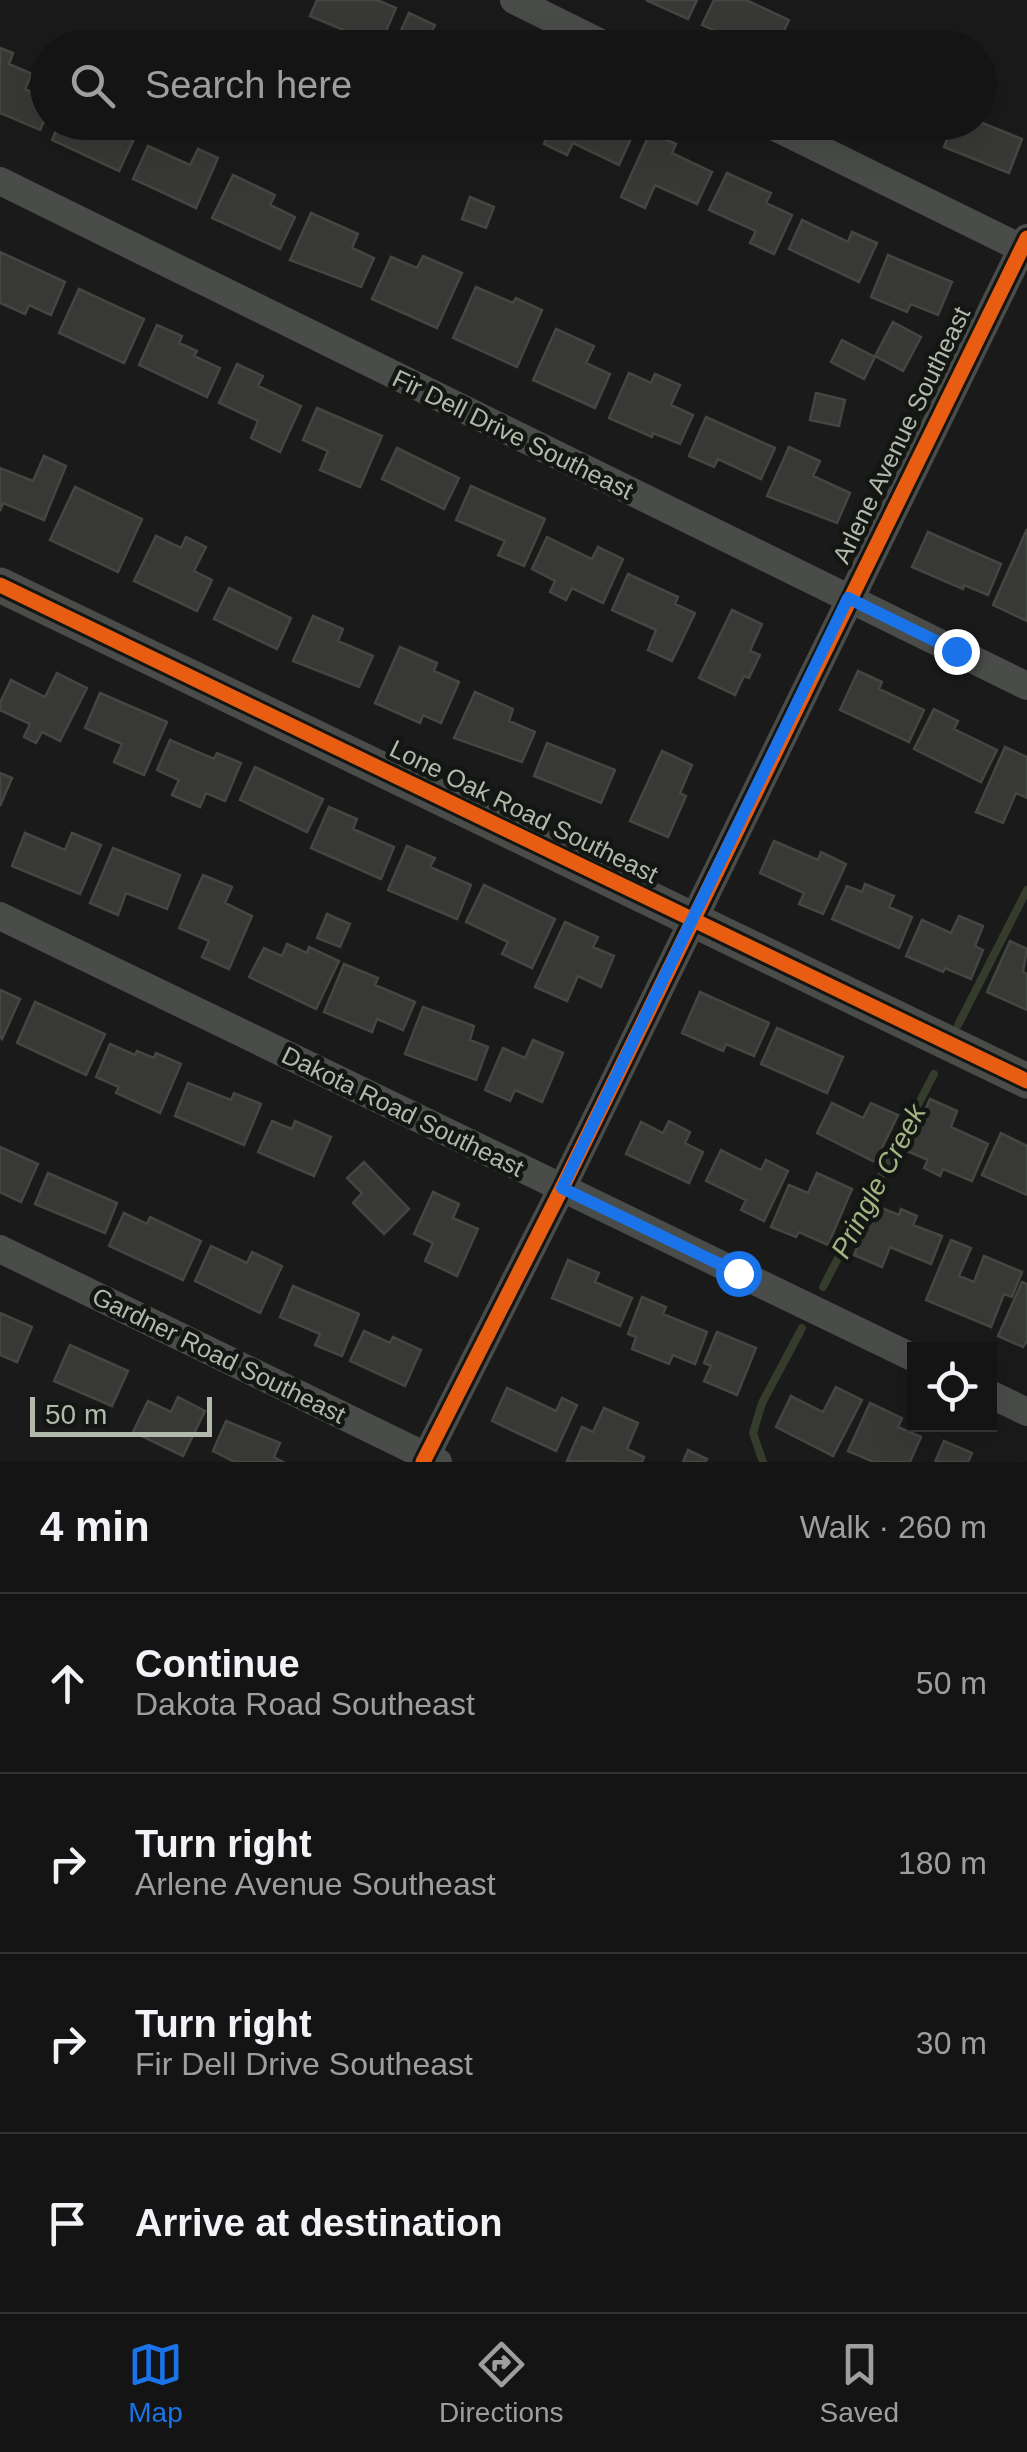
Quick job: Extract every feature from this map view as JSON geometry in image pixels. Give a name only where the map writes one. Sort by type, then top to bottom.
[{"type":"street","points":[[514,0],[575,30]]},
{"type":"street","points":[[802,140],[1025,246]]},
{"type":"street","name":"Fir Dell Drive Southeast","points":[[0,181],[1027,686]]},
{"type":"street","name":"Arlene Avenue Southeast","points":[[429,1460],[848,598],[1025,246]]},
{"type":"street","name":"Lone Oak Road Southeast","points":[[1,587],[1027,1082]]},
{"type":"street","name":"Dakota Road Southeast","points":[[0,916],[907,1355]]},
{"type":"street","name":"Gardner Road Southeast","points":[[0,1249],[429,1460]]},
{"type":"street","points":[[997,1397],[1027,1412]]},
{"type":"building","points":[[317,0],[377,0],[396,8],[386,30],[344,30],[310,16]]},
{"type":"building","points":[[646,0],[697,0],[688,19]]},
{"type":"building","points":[[714,0],[746,0],[789,20],[784,30],[713,30],[702,25]]},
{"type":"building","points":[[409,13],[435,25],[432,30],[401,30]]},
{"type":"building","points":[[0,48],[13,53],[9,64],[30,73],[25,89],[30,91],[30,126],[0,113]]},
{"type":"building","points":[[997,129],[1022,139],[1009,173],[944,147],[947,140],[997,140]]},
{"type":"building","points":[[52,140],[131,140],[119,171]]},
{"type":"building","points":[[546,140],[630,140],[619,165],[573,143],[567,155],[544,144]]},
{"type":"building","points":[[647,140],[676,144],[672,153],[712,172],[697,204],[655,185],[645,208],[621,197]]},
{"type":"building","points":[[148,146],[190,165],[198,149],[218,158],[196,208],[133,179]]},
{"type":"building","points":[[727,173],[771,193],[766,203],[792,215],[774,254],[750,243],[756,231],[709,210]]},
{"type":"building","points":[[233,175],[275,195],[270,205],[295,217],[280,249],[212,218]]},
{"type":"building","points":[[470,197],[494,207],[486,228],[462,219]]},
{"type":"building","points":[[311,213],[358,234],[352,248],[374,258],[361,287],[290,260]]},
{"type":"building","points":[[802,220],[848,242],[852,232],[877,243],[859,282],[789,249]]},
{"type":"building","points":[[0,252],[65,282],[51,315],[29,305],[25,314],[0,303]]},
{"type":"building","points":[[888,255],[952,282],[938,315],[911,304],[907,312],[871,297]]},
{"type":"building","points":[[423,256],[462,273],[437,328],[372,299],[391,257],[417,268]]},
{"type":"building","points":[[476,287],[542,310],[517,367],[453,338]]},
{"type":"building","points":[[79,289],[144,319],[124,363],[59,333]]},
{"type":"building","points":[[893,322],[921,337],[903,371],[875,356]]},
{"type":"building","points":[[157,325],[182,336],[179,343],[197,351],[194,356],[220,368],[207,397],[139,365]]},
{"type":"building","points":[[556,329],[594,346],[586,363],[610,374],[595,408],[533,380]]},
{"type":"building","points":[[842,340],[875,357],[864,379],[831,362]]},
{"type":"building","points":[[237,364],[263,376],[258,386],[301,406],[280,452],[251,438],[258,421],[219,403]]},
{"type":"building","points":[[629,373],[651,383],[655,374],[680,385],[671,405],[693,415],[680,444],[653,433],[652,437],[609,418]]},
{"type":"building","points":[[816,393],[845,400],[839,426],[810,420]]},
{"type":"building","points":[[317,408],[382,436],[360,487],[320,470],[328,451],[303,440]]},
{"type":"building","points":[[706,417],[775,448],[761,479],[718,459],[714,467],[689,456]]},
{"type":"building","points":[[789,447],[820,461],[813,476],[850,493],[837,523],[767,496]]},
{"type":"building","points":[[397,448],[459,478],[444,509],[382,479]]},
{"type":"building","points":[[44,456],[66,466],[44,520],[3,503],[0,511],[0,468],[33,481]]},
{"type":"building","points":[[471,486],[545,519],[524,566],[498,555],[505,541],[456,520]]},
{"type":"building","points":[[75,487],[142,519],[118,572],[50,540]]},
{"type":"building","points":[[1027,529],[1027,621],[993,605]]},
{"type":"building","points":[[928,532],[1001,564],[988,595],[964,585],[963,589],[912,567]]},
{"type":"building","points":[[156,536],[181,548],[186,537],[206,547],[194,571],[212,580],[197,611],[134,581]]},
{"type":"building","points":[[547,537],[592,559],[598,547],[623,559],[603,603],[572,588],[566,600],[550,592],[555,581],[532,569]]},
{"type":"building","points":[[628,574],[678,597],[675,604],[695,613],[672,661],[648,650],[656,630],[612,610]]},
{"type":"building","points":[[229,588],[291,618],[277,649],[214,619]]},
{"type":"building","points":[[732,610],[762,624],[750,651],[760,655],[735,695],[699,678]]},
{"type":"building","points":[[313,616],[343,629],[338,641],[373,656],[359,687],[293,661]]},
{"type":"building","points":[[400,647],[437,663],[434,671],[459,682],[441,723],[423,715],[420,723],[375,703]]},
{"type":"building","points":[[858,671],[882,682],[879,689],[924,710],[909,742],[840,710]]},
{"type":"building","points":[[57,673],[87,688],[60,741],[42,732],[36,743],[24,737],[30,724],[0,710],[0,703],[11,680],[45,697]]},
{"type":"building","points":[[475,692],[513,709],[509,721],[535,732],[522,762],[454,738]]},
{"type":"building","points":[[100,693],[167,722],[144,775],[114,762],[122,744],[85,728]]},
{"type":"building","points":[[934,709],[958,721],[954,729],[997,750],[981,782],[914,749]]},
{"type":"building","points":[[170,740],[214,759],[217,753],[241,763],[225,801],[206,793],[200,807],[172,795],[179,780],[157,770]]},
{"type":"building","points":[[547,743],[615,770],[601,803],[534,776]]},
{"type":"building","points":[[1005,747],[1027,757],[1027,798],[1016,793],[1003,823],[976,812]]},
{"type":"building","points":[[662,751],[692,765],[680,793],[686,796],[668,837],[630,821]]},
{"type":"building","points":[[255,767],[323,799],[307,832],[240,800]]},
{"type":"building","points":[[0,773],[12,778],[0,806]]},
{"type":"building","points":[[329,807],[357,819],[353,829],[394,847],[381,879],[311,848]]},
{"type":"building","points":[[25,833],[65,850],[72,833],[101,845],[80,894],[12,866]]},
{"type":"building","points":[[774,841],[818,860],[821,852],[846,864],[823,914],[799,904],[804,893],[760,873]]},
{"type":"building","points":[[407,846],[435,858],[430,867],[471,885],[457,919],[388,890]]},
{"type":"building","points":[[113,848],[180,875],[167,909],[126,893],[118,915],[90,903]]},
{"type":"building","points":[[203,875],[232,887],[225,903],[252,916],[229,969],[202,957],[209,941],[179,928]]},
{"type":"building","points":[[865,884],[894,896],[889,907],[912,917],[899,948],[832,919],[847,886],[862,892]]},
{"type":"building","points":[[484,885],[555,919],[532,968],[502,954],[508,942],[466,922]]},
{"type":"building","points":[[327,914],[350,924],[340,947],[317,938]]},
{"type":"building","points":[[959,916],[983,926],[975,946],[983,950],[971,979],[906,956],[922,920],[951,933]]},
{"type":"building","points":[[565,922],[598,937],[593,947],[614,956],[601,987],[578,976],[567,1001],[535,987]]},
{"type":"building","points":[[1010,941],[1027,949],[1023,972],[1027,974],[1027,1010],[987,992]]},
{"type":"building","points":[[287,944],[307,953],[309,947],[339,961],[316,1009],[249,977],[264,948],[282,956]]},
{"type":"building","points":[[344,964],[378,978],[375,985],[415,1002],[403,1030],[377,1019],[372,1032],[324,1012]]},
{"type":"building","points":[[0,990],[20,999],[2,1039],[0,1037]]},
{"type":"building","points":[[700,992],[769,1023],[754,1056],[726,1044],[723,1051],[682,1033]]},
{"type":"building","points":[[35,1002],[105,1034],[86,1075],[17,1043]]},
{"type":"building","points":[[423,1007],[474,1026],[470,1040],[488,1047],[476,1080],[405,1054]]},
{"type":"building","points":[[777,1028],[843,1057],[827,1093],[761,1064]]},
{"type":"building","points":[[533,1040],[563,1053],[542,1102],[515,1090],[510,1101],[485,1090],[503,1048],[525,1058]]},
{"type":"building","points":[[110,1044],[135,1055],[137,1051],[154,1058],[156,1053],[181,1064],[160,1113],[116,1093],[119,1087],[96,1077]]},
{"type":"building","points":[[188,1083],[231,1100],[234,1093],[261,1104],[244,1145],[175,1116]]},
{"type":"building","points":[[930,1099],[957,1111],[951,1127],[988,1144],[972,1181],[943,1169],[940,1176],[924,1168],[928,1160],[907,1151]]},
{"type":"building","points":[[832,1103],[863,1118],[871,1103],[898,1115],[875,1162],[817,1133]]},
{"type":"building","points":[[272,1121],[292,1129],[295,1121],[331,1137],[314,1176],[258,1152]]},
{"type":"building","points":[[669,1121],[690,1132],[685,1143],[703,1152],[689,1183],[626,1154],[641,1122],[663,1133]]},
{"type":"building","points":[[1001,1133],[1027,1146],[1027,1195],[982,1175]]},
{"type":"building","points":[[0,1147],[38,1164],[21,1202],[0,1192]]},
{"type":"building","points":[[721,1150],[761,1170],[766,1160],[788,1171],[764,1221],[741,1210],[746,1200],[706,1181]]},
{"type":"building","points":[[364,1162],[409,1209],[384,1234],[353,1203],[362,1193],[347,1178]]},
{"type":"building","points":[[48,1173],[117,1203],[105,1233],[35,1204]]},
{"type":"building","points":[[817,1173],[852,1189],[828,1245],[799,1232],[796,1237],[771,1227],[789,1185],[808,1193]]},
{"type":"building","points":[[433,1192],[459,1204],[453,1218],[478,1229],[457,1276],[425,1261],[433,1243],[414,1234]]},
{"type":"building","points":[[874,1205],[899,1215],[901,1209],[917,1216],[913,1225],[942,1236],[931,1264],[890,1247],[882,1267],[854,1255]]},
{"type":"building","points":[[124,1213],[147,1224],[150,1217],[201,1241],[183,1280],[109,1246]]},
{"type":"building","points":[[951,1240],[971,1248],[959,1276],[974,1282],[984,1256],[1022,1272],[1012,1297],[1004,1294],[991,1327],[926,1300]]},
{"type":"building","points":[[211,1246],[247,1263],[252,1252],[282,1266],[260,1313],[195,1281]]},
{"type":"building","points":[[568,1260],[599,1273],[595,1282],[632,1298],[620,1326],[552,1298]]},
{"type":"building","points":[[1022,1282],[1027,1284],[1027,1341],[1023,1347],[998,1336]]},
{"type":"building","points":[[293,1286],[359,1314],[342,1356],[315,1345],[320,1334],[280,1317]]},
{"type":"building","points":[[642,1297],[666,1307],[663,1314],[707,1332],[695,1364],[673,1355],[669,1364],[632,1349],[636,1337],[628,1334]]},
{"type":"building","points":[[0,1313],[32,1327],[17,1362],[0,1355]]},
{"type":"building","points":[[364,1331],[390,1343],[393,1337],[421,1350],[405,1386],[350,1361]]},
{"type":"building","points":[[717,1332],[756,1348],[737,1395],[704,1381],[711,1366],[704,1363]]},
{"type":"building","points":[[70,1345],[128,1371],[112,1406],[54,1381]]},
{"type":"building","points":[[836,1387],[862,1400],[833,1456],[776,1427],[791,1396],[823,1412]]},
{"type":"building","points":[[507,1388],[556,1411],[562,1398],[577,1405],[556,1451],[492,1421]]},
{"type":"building","points":[[178,1397],[205,1411],[183,1456],[133,1432],[148,1401],[171,1412]]},
{"type":"building","points":[[870,1403],[902,1418],[898,1427],[921,1437],[910,1462],[874,1462],[848,1451]]},
{"type":"building","points":[[604,1408],[638,1423],[627,1449],[644,1457],[642,1462],[567,1461],[582,1427],[593,1432]]},
{"type":"building","points":[[226,1421],[280,1443],[274,1457],[283,1462],[235,1462],[213,1451]]},
{"type":"building","points":[[944,1441],[972,1453],[968,1462],[935,1462]]},
{"type":"building","points":[[688,1450],[707,1459],[683,1462]]},
{"type":"waterway","name":"Pringle Creek","points":[[958,1025],[1027,890]]},
{"type":"waterway","name":"Pringle Creek","points":[[823,1287],[934,1074]]},
{"type":"waterway","name":"Pringle Creek","points":[[763,1462],[753,1433],[762,1403],[802,1328]]},
{"type":"cycle path","points":[[423,1462],[562,1188],[1027,238]]},
{"type":"cycle path","points":[[0,585],[1027,1081]]},
{"type":"route","points":[[738,1273],[562,1188],[848,598],[956,651]]}]
